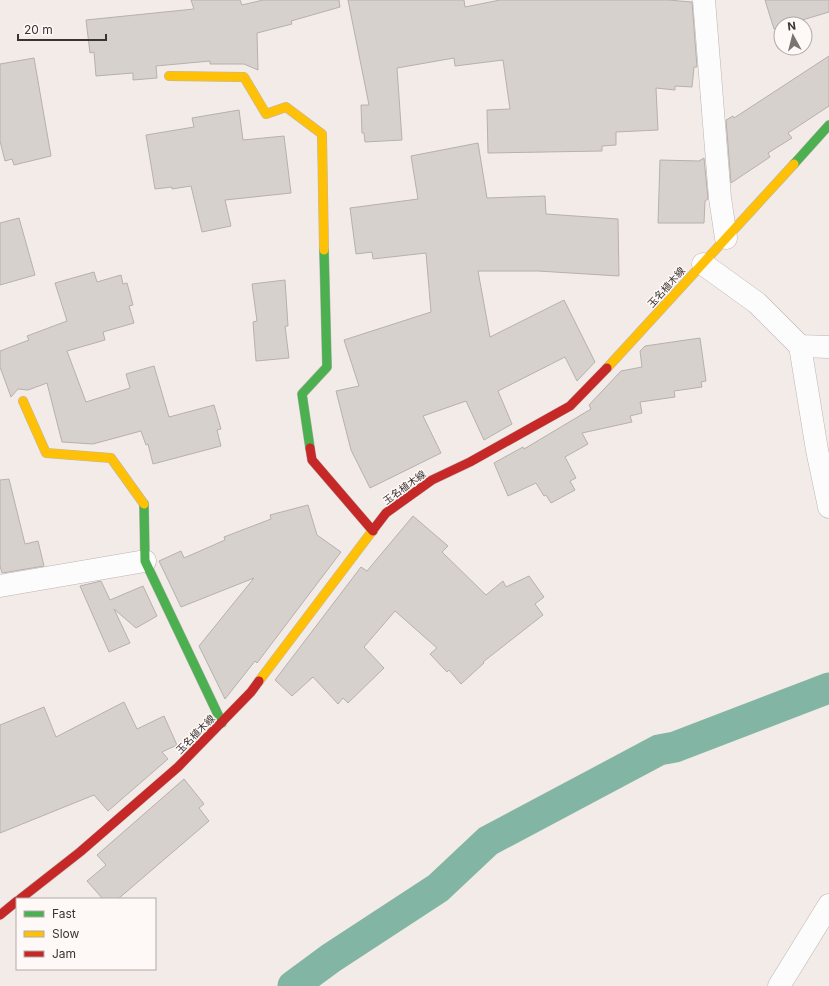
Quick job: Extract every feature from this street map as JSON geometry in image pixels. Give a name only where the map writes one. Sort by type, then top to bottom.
[{"type":"main road","points":[[169,76],[244,77],[266,114],[286,107],[322,134],[327,367],[302,394],[312,460],[373,531]]},
{"type":"main road","name":"玉名植木線","points":[[21,898],[80,852],[178,767],[222,723],[251,692],[386,513],[432,480],[470,462],[570,406],[589,388],[829,125]]},
{"type":"main road","points":[[23,401],[46,453],[111,458],[144,503],[145,561],[222,723]]},
{"type":"main road","points":[[0,915],[16,902]]},
{"type":"street","points":[[704,0],[720,198],[726,238]]},
{"type":"street","points":[[703,264],[757,303],[800,346],[817,450],[829,507]]},
{"type":"street","points":[[800,346],[829,347]]},
{"type":"street","points":[[0,586],[145,561]]},
{"type":"street","points":[[779,986],[829,905]]},
{"type":"building","points":[[191,0],[240,0],[242,5],[263,0],[339,0],[340,7],[291,21],[292,24],[257,33],[258,70],[244,64],[210,64],[210,61],[156,66],[157,78],[133,80],[133,73],[96,76],[94,52],[90,53],[86,20],[194,9]]},
{"type":"building","points":[[348,0],[464,0],[465,7],[500,0],[668,0],[692,2],[697,67],[694,67],[692,87],[675,86],[675,90],[656,88],[658,130],[616,132],[616,145],[602,146],[602,151],[488,153],[487,110],[510,109],[503,60],[455,66],[454,58],[397,68],[402,140],[365,142],[364,133],[362,133],[361,105],[369,105]]},
{"type":"building","points":[[765,0],[829,0],[829,12],[813,17],[773,16],[773,26]]},
{"type":"building","points":[[829,56],[829,106],[788,133],[792,138],[768,153],[770,157],[731,183],[726,120],[733,116],[734,118]]},
{"type":"building","points":[[34,58],[51,156],[14,165],[12,159],[5,161],[0,141],[0,64]]},
{"type":"building","points":[[239,110],[243,140],[284,136],[291,193],[225,200],[231,226],[202,232],[191,186],[172,189],[172,187],[155,189],[146,135],[194,127],[192,118]]},
{"type":"building","points":[[478,143],[487,198],[545,196],[546,214],[618,219],[619,276],[538,271],[478,271],[490,337],[564,300],[595,362],[577,381],[565,357],[498,391],[512,424],[484,440],[466,401],[423,416],[441,453],[370,488],[351,450],[336,391],[359,386],[344,340],[431,312],[426,253],[373,259],[372,252],[356,254],[350,208],[418,199],[411,156]]},
{"type":"building","points":[[704,158],[708,199],[705,201],[704,223],[658,223],[660,160],[699,161]]},
{"type":"building","points":[[19,218],[35,275],[0,285],[0,223]]},
{"type":"building","points":[[94,272],[97,282],[121,275],[123,284],[127,283],[133,305],[129,306],[134,323],[103,332],[105,340],[67,351],[86,402],[130,388],[126,374],[154,366],[169,417],[214,405],[221,429],[217,430],[221,446],[153,464],[148,444],[146,445],[141,431],[93,444],[62,442],[47,383],[28,390],[18,389],[11,397],[0,367],[0,351],[29,340],[27,336],[67,321],[55,283]]},
{"type":"building","points":[[285,280],[288,326],[285,326],[289,358],[256,361],[253,322],[257,321],[252,284]]},
{"type":"building","points":[[700,338],[706,381],[701,382],[702,387],[674,391],[675,397],[640,402],[642,413],[630,416],[632,422],[582,433],[588,444],[565,457],[576,478],[570,481],[575,490],[551,503],[546,495],[544,496],[536,483],[508,496],[494,463],[523,447],[524,449],[591,409],[589,405],[621,371],[642,367],[640,351],[645,346]]},
{"type":"building","points":[[9,479],[25,544],[38,541],[44,566],[2,573],[0,566],[0,480]]},
{"type":"building","points":[[308,505],[317,535],[341,552],[257,663],[255,661],[225,699],[199,646],[254,578],[181,607],[159,561],[181,551],[184,558],[225,540],[224,537],[271,519],[270,515]]},
{"type":"building","points":[[413,516],[448,546],[442,552],[486,595],[503,581],[506,587],[529,576],[544,597],[535,604],[543,615],[483,662],[484,663],[461,684],[449,670],[447,672],[430,654],[437,648],[395,611],[364,647],[384,668],[348,703],[343,698],[338,704],[313,677],[292,696],[275,680],[361,567],[367,571]]},
{"type":"building","points":[[101,581],[110,600],[143,586],[157,616],[136,628],[114,609],[130,643],[109,652],[80,586]]},
{"type":"building","points":[[124,702],[137,729],[164,716],[177,745],[162,752],[168,759],[108,811],[94,795],[0,833],[0,725],[44,707],[56,737]]},
{"type":"building","points":[[184,779],[204,804],[199,808],[209,821],[119,898],[102,898],[87,881],[106,865],[97,855]]},
{"type":"waterway","points":[[293,986],[331,958],[438,888],[488,841],[659,750],[675,747],[829,688]]},
{"type":"traffic: fast","points":[[794,164],[829,125]]},
{"type":"traffic: fast","points":[[310,448],[302,394],[327,367],[324,250]]},
{"type":"traffic: fast","points":[[144,504],[145,561],[222,723]]},
{"type":"traffic: slow","points":[[169,76],[244,77],[266,114],[286,107],[322,134],[324,250]]},
{"type":"traffic: slow","points":[[607,368],[794,164]]},
{"type":"traffic: slow","points":[[23,401],[46,453],[111,458],[144,504]]},
{"type":"traffic: slow","points":[[259,681],[373,530]]},
{"type":"traffic: jam","points":[[373,530],[386,513],[432,480],[470,462],[570,406],[607,368]]},
{"type":"traffic: jam","points":[[310,448],[312,460],[373,531]]},
{"type":"traffic: jam","points":[[21,898],[80,852],[178,767],[251,692],[259,681]]},
{"type":"traffic: jam","points":[[0,915],[16,902]]}]
